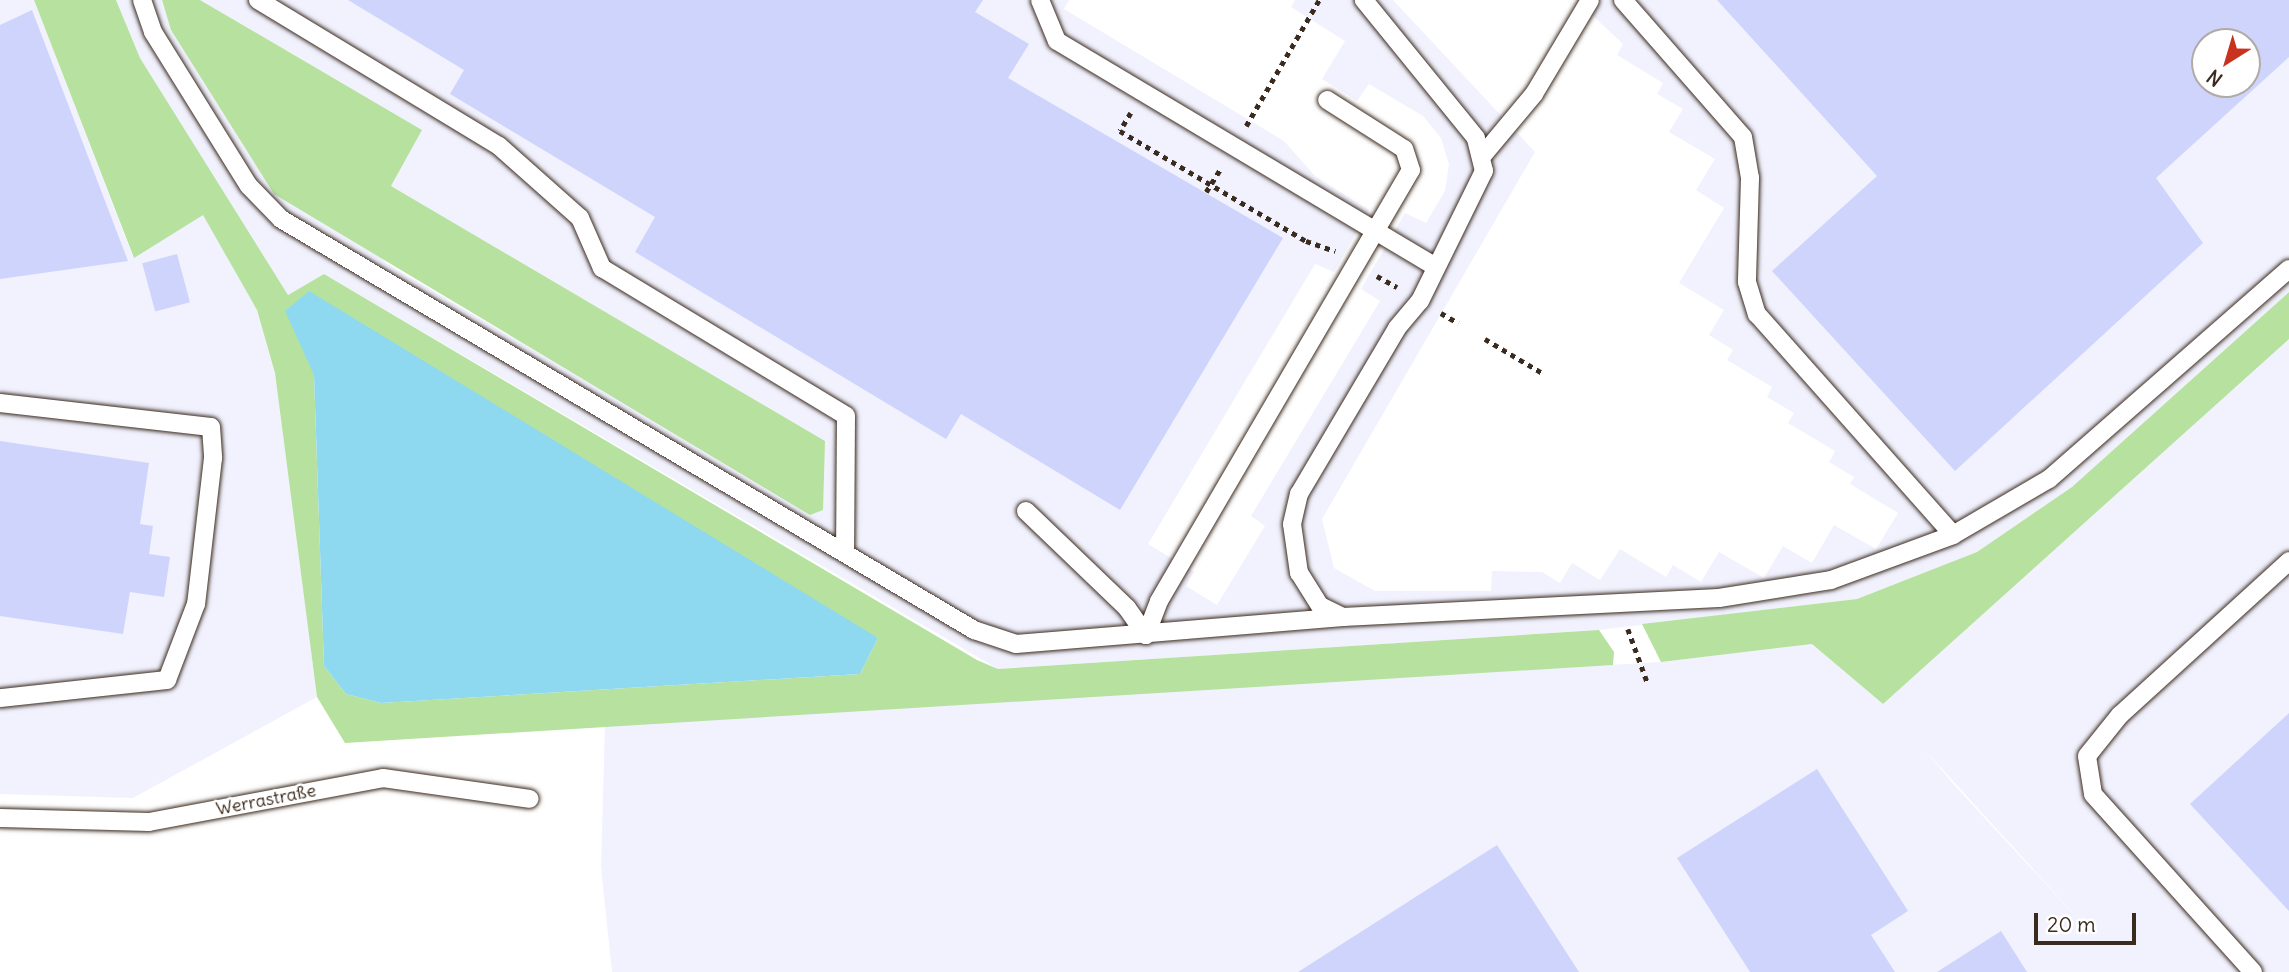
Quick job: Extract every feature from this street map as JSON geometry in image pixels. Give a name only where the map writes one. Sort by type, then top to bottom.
[{"type":"lane","points":[[142,0],[153,32],[249,186],[281,219],[994,639],[1016,644],[1343,617],[1619,605],[1800,588],[1953,536],[2070,463],[2289,269]]},
{"type":"lane","points":[[258,0],[499,146],[580,218],[602,268],[846,416],[845,551]]},
{"type":"lane","points":[[1040,0],[1057,41],[1434,266]]},
{"type":"lane","points":[[1343,617],[1320,606],[1299,573],[1295,508],[1396,328],[1420,301],[1434,266],[1480,184],[1483,155],[1476,138],[1364,0]]},
{"type":"lane","points":[[1483,155],[1534,94],[1590,0]]},
{"type":"lane","points":[[1623,0],[1743,137],[1750,178],[1747,282],[1757,314],[1953,536]]},
{"type":"lane","points":[[1146,635],[1159,601],[1407,182],[1410,159],[1395,141],[1327,100]]},
{"type":"lane","points":[[0,403],[211,427],[213,458],[197,604],[167,680],[0,698]]},
{"type":"lane","points":[[1026,511],[1127,608],[1146,635]]},
{"type":"lane","points":[[2253,972],[2092,793],[2087,756],[2120,715],[2289,561]]},
{"type":"lane","name":"Werrastraße","points":[[0,818],[149,822],[383,778],[530,799]]},
{"type":"path","points":[[1242,133],[1319,0]]},
{"type":"path","points":[[1143,93],[1121,131],[1306,242],[1345,257]]},
{"type":"path","points":[[1206,192],[1225,161]]},
{"type":"path","points":[[1370,272],[1401,289]]},
{"type":"path","points":[[1485,339],[1544,373]]},
{"type":"path","points":[[1619,605],[1648,684]]},
{"type":"shaded area","points":[[0,0],[34,0],[133,257],[203,214],[257,310],[275,373],[317,697],[133,798],[0,794]]},
{"type":"shaded area","points":[[116,0],[162,0],[172,30],[387,264],[583,379],[825,441],[391,186],[422,130],[200,0],[1069,0],[1064,9],[1284,141],[1315,176],[1369,210],[1334,272],[1315,264],[1148,544],[1194,572],[1186,586],[1217,605],[1265,526],[1251,516],[1380,301],[1361,289],[1405,213],[1426,223],[1445,191],[1449,164],[1441,138],[1423,116],[1369,84],[1357,101],[1322,79],[1345,41],[1291,7],[1295,0],[1393,0],[1535,152],[1322,519],[1334,568],[1375,591],[1491,591],[1492,571],[1542,572],[1560,583],[1572,563],[1600,580],[1620,549],[1666,577],[1673,565],[1701,582],[1719,552],[1764,578],[1783,546],[1812,563],[1834,525],[1876,549],[1898,513],[1850,484],[1854,477],[1829,462],[1835,451],[1788,423],[1794,413],[1767,397],[1772,387],[1727,360],[1733,350],[1709,335],[1724,310],[1679,283],[1724,208],[1696,190],[1715,159],[1669,132],[1683,109],[1657,94],[1663,83],[1617,55],[1623,44],[1576,0],[2289,0],[2289,292],[2072,487],[1977,552],[1857,599],[1599,630],[998,669],[324,274],[288,295],[140,58]]},
{"type":"shaded area","points":[[2289,339],[2289,972],[612,972],[601,867],[605,724],[1661,662],[1812,644],[1883,704]],"holes":[[[1923,748],[2093,935],[1957,788]]]},
{"type":"green space","points":[[34,0],[116,0],[140,58],[288,295],[324,274],[977,660],[998,669],[1599,630],[1614,652],[1613,665],[345,743],[317,697],[275,373],[257,310],[203,215],[134,258]],"holes":[[[314,375],[878,638],[860,674],[381,703],[346,694],[324,666]]]},
{"type":"green space","points":[[162,0],[200,0],[422,130],[391,186],[825,441],[823,510],[810,515],[274,194],[171,30]]},
{"type":"green space","points":[[2289,292],[2289,339],[1883,704],[1812,644],[1661,662],[1642,624],[1857,599],[1977,552],[2072,487]]},
{"type":"water","points":[[309,291],[878,638],[860,674],[381,703],[346,694],[324,666],[314,375],[285,311]]},
{"type":"building","points":[[348,0],[983,0],[975,12],[1029,44],[1008,78],[1283,238],[1120,510],[961,414],[946,439],[635,252],[655,217],[450,94],[464,70]]},
{"type":"building","points":[[1717,0],[2289,0],[2289,57],[2261,82],[2261,28],[2191,28],[2191,98],[2244,98],[2156,178],[2203,243],[1955,471],[1772,271],[1877,176]]},
{"type":"building","points":[[32,10],[128,261],[0,279],[0,25]]},
{"type":"building","points":[[177,254],[190,302],[155,312],[142,263]]},
{"type":"building","points":[[0,441],[149,463],[140,524],[153,526],[149,554],[170,557],[164,597],[130,592],[123,634],[0,616]]},
{"type":"building","points":[[2289,713],[2289,911],[2190,804]]},
{"type":"building","points":[[1817,769],[1908,911],[1871,935],[1895,972],[1750,972],[1677,858]]},
{"type":"building","points":[[1497,845],[1579,972],[1298,972]]},
{"type":"building","points":[[2001,931],[2027,972],[1937,972]]}]
